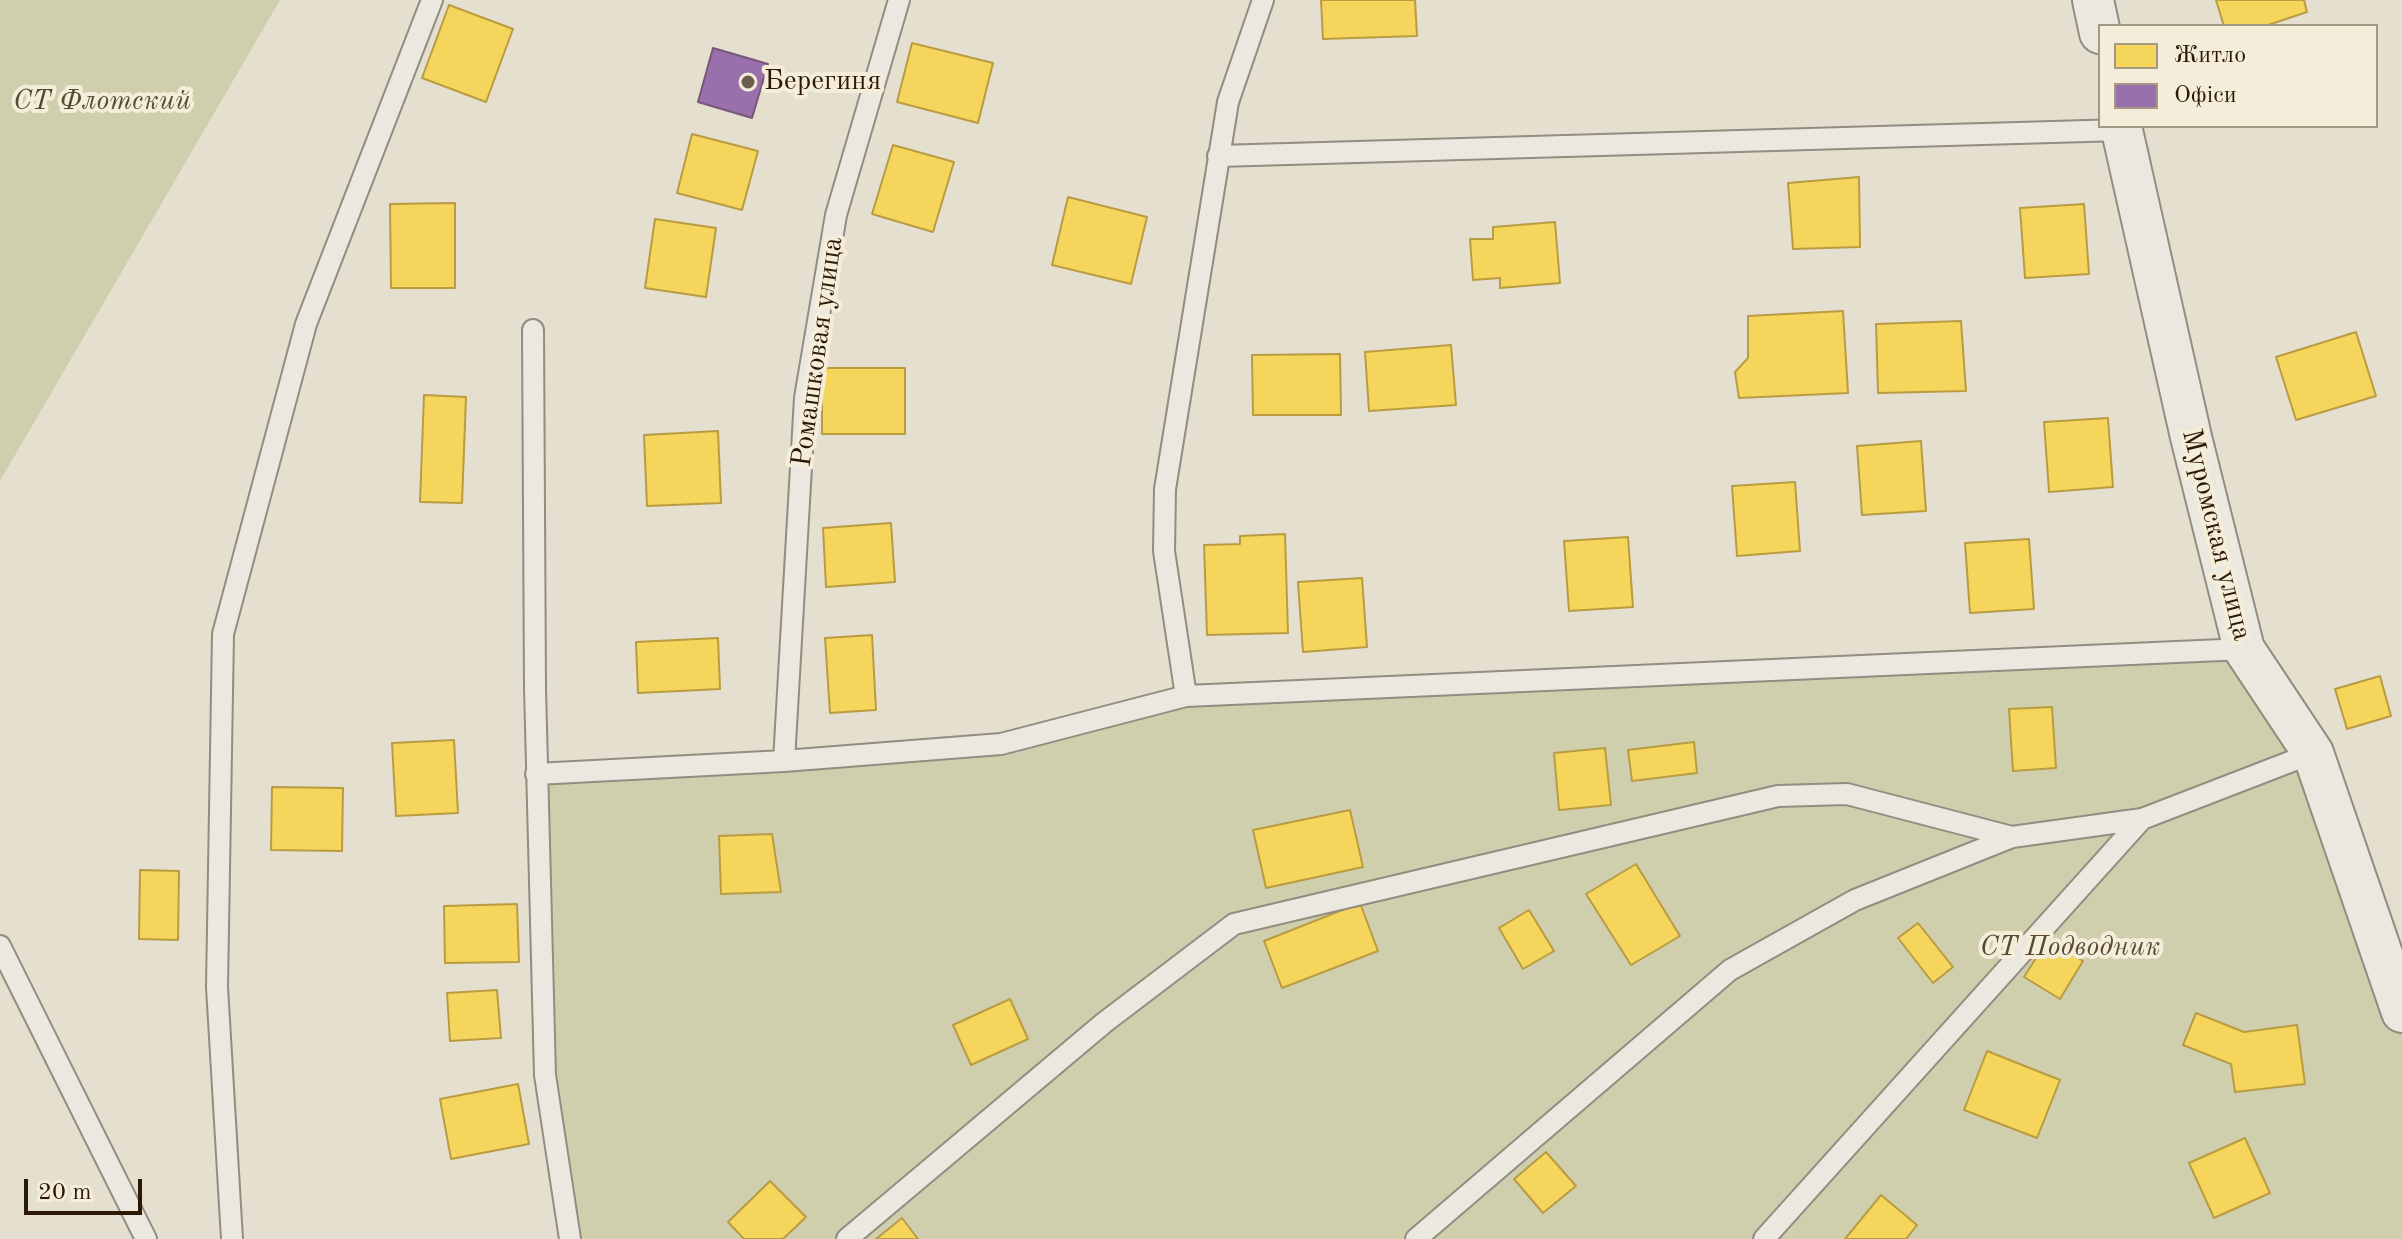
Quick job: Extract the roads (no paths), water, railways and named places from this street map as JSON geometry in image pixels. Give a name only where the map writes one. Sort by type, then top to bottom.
[{"type":"street","points":[[2093,0],[2098,24]]},
{"type":"street","name":"Муромская улица","points":[[2121,128],[2191,437],[2244,649],[2313,753],[2402,1012]]},
{"type":"lane","points":[[232,1239],[217,987],[223,634],[306,324],[432,0]]},
{"type":"lane","name":"Ромашковая улица","points":[[784,761],[805,398],[836,215],[899,0]]},
{"type":"lane","points":[[1186,696],[1164,551],[1165,489],[1228,102],[1263,0]]},
{"type":"lane","points":[[1218,156],[2121,128]]},
{"type":"lane","points":[[533,330],[536,774],[545,1075],[570,1239]]},
{"type":"lane","points":[[536,774],[784,761],[1001,744],[1186,696],[2244,649]]},
{"type":"lane","points":[[1416,1239],[1730,970],[1855,900],[2012,837],[2142,819],[2313,753]]},
{"type":"lane","points":[[847,1239],[1105,1022],[1234,924],[1778,796],[1847,794],[2012,837]]},
{"type":"lane","points":[[1764,1239],[2142,819]]},
{"type":"lane","points":[[0,946],[146,1239]]},
{"type":"place","name":"Берегиня","points":[[748,82]]},
{"type":"park label","name":"СТ Флотский","points":[[102,102]]},
{"type":"park label","name":"СТ Подводник","points":[[2070,948]]}]
